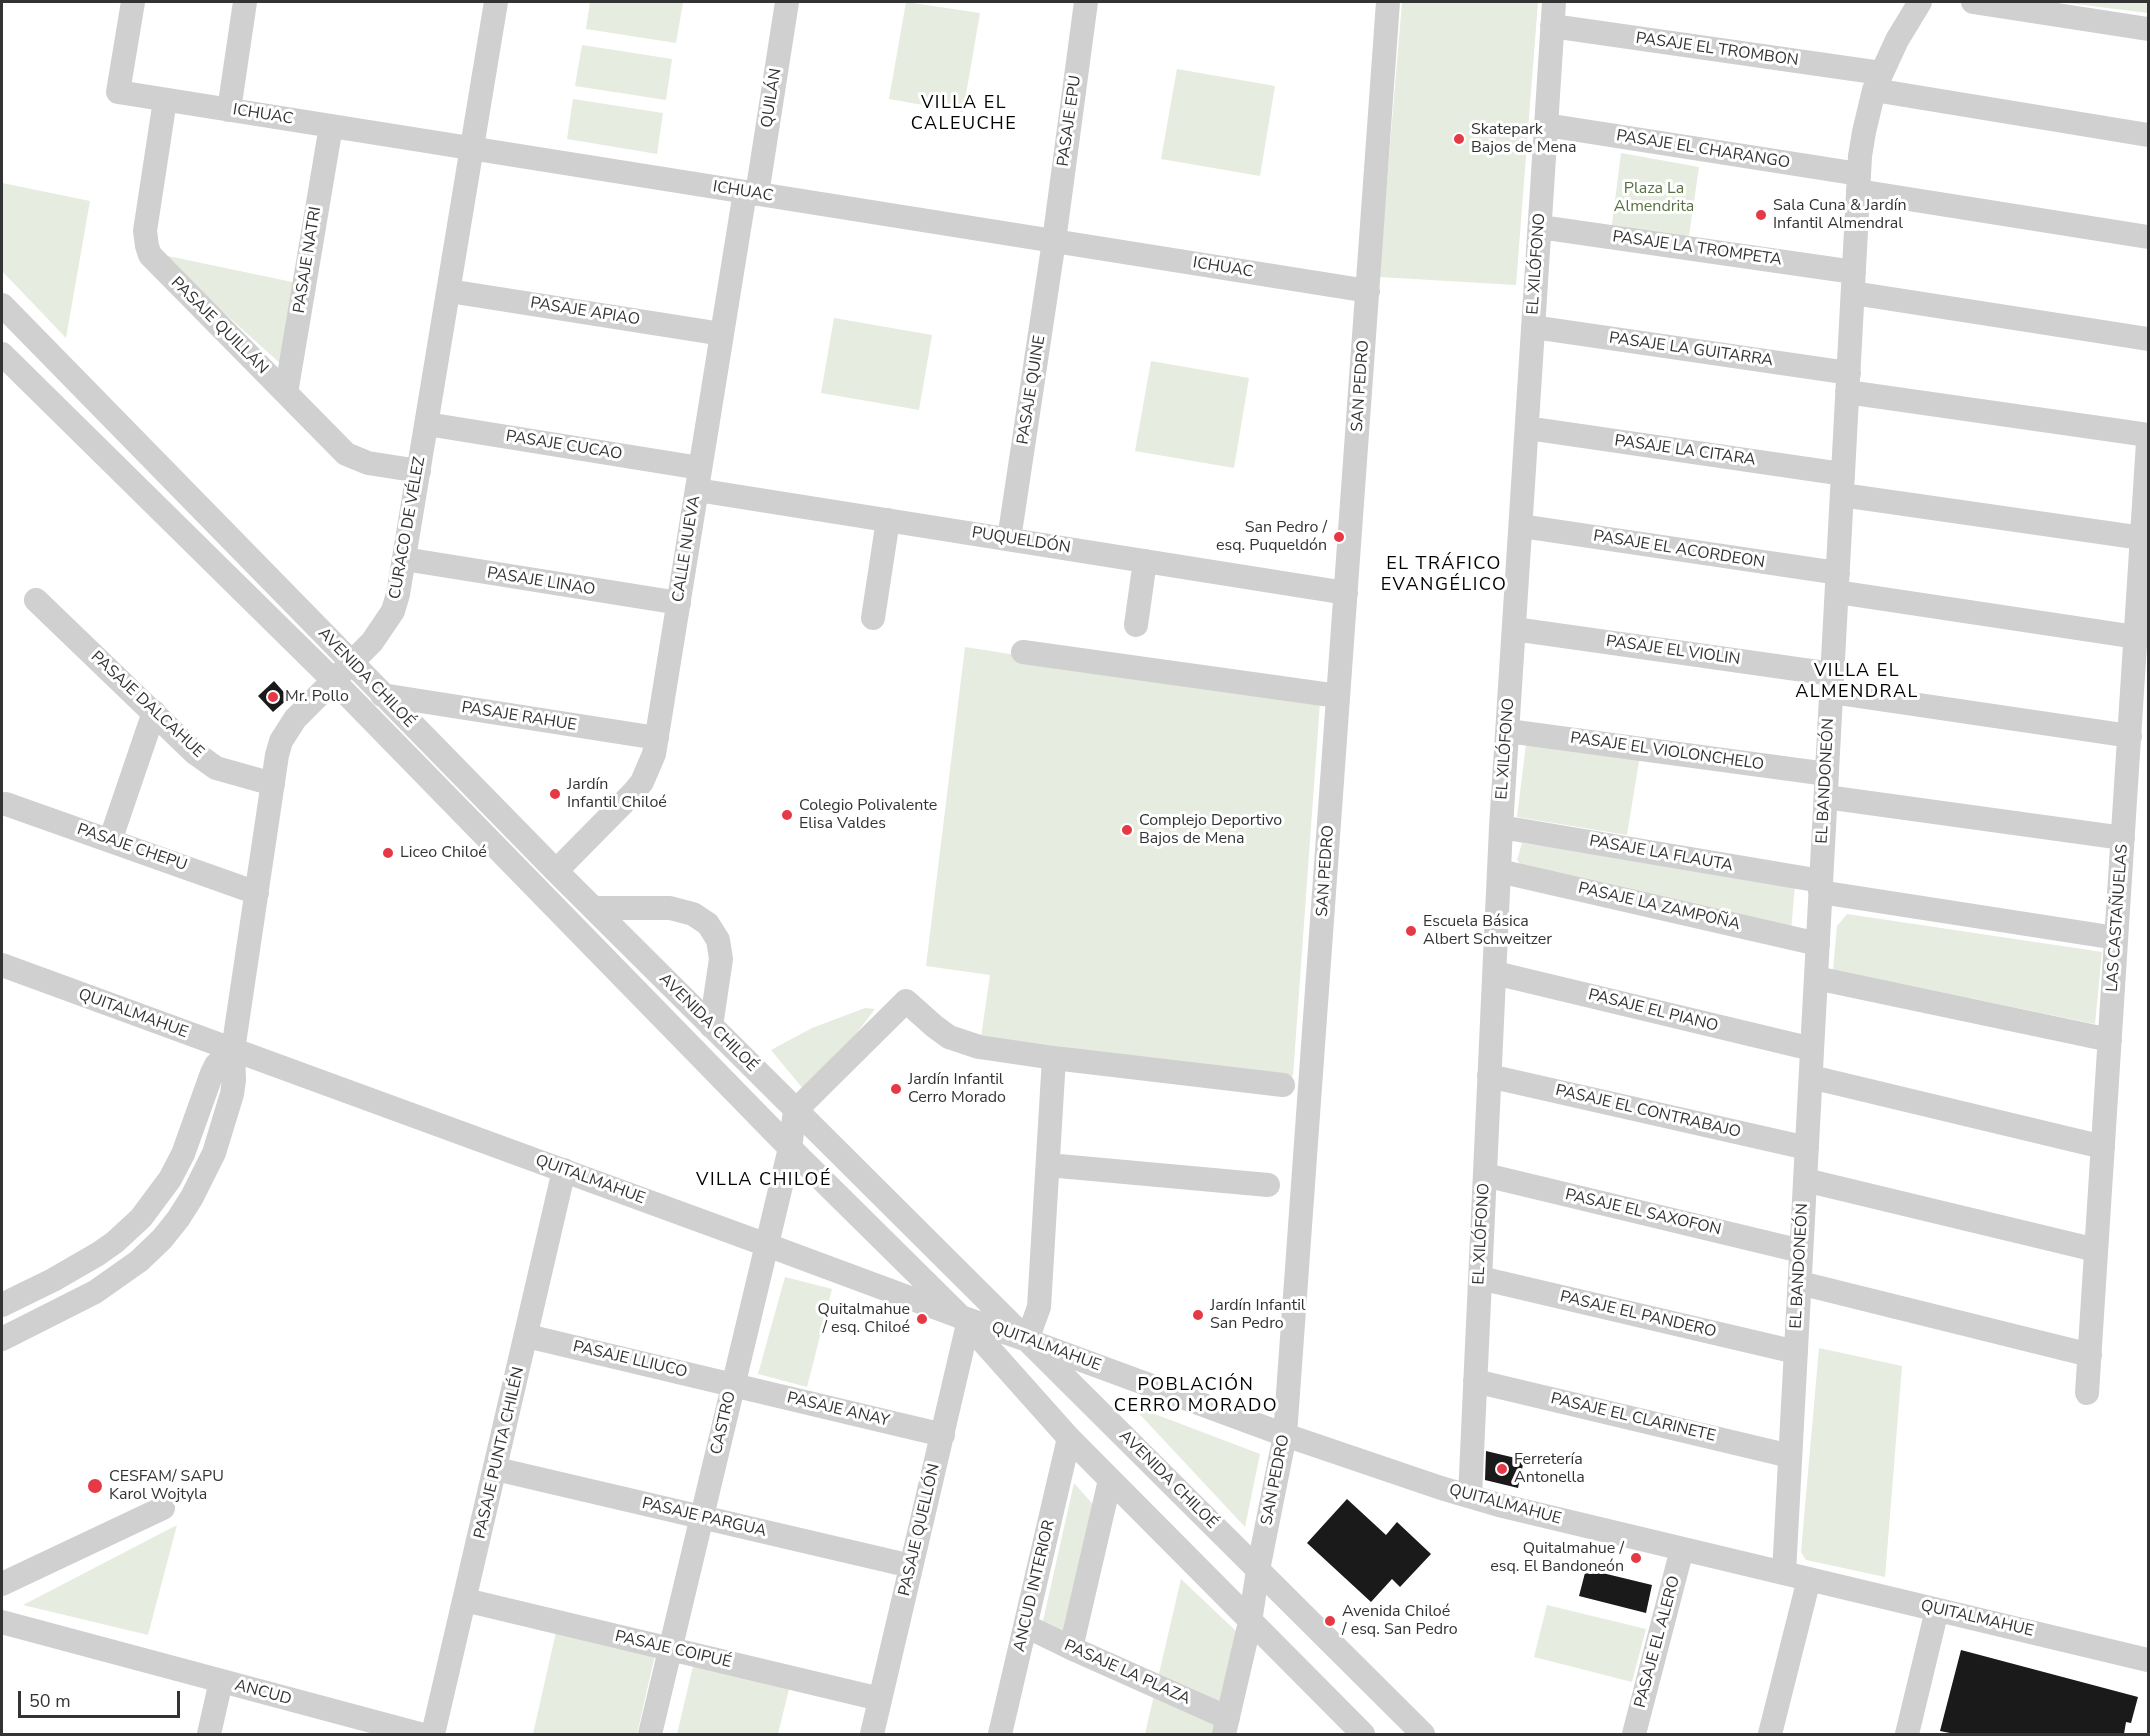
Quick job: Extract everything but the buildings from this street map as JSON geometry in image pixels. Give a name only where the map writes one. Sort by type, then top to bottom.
[{"type":"street","name":"ICHUAC","points":[[133,2],[118,92],[1368,291]]},
{"type":"street","points":[[229,110],[245,2]]},
{"type":"street","name":"CURACO DE VÉLEZ","points":[[2,1339],[95,1292],[139,1261],[162,1239],[192,1197],[214,1153],[232,1094],[234,1080],[232,1050],[277,755],[286,731],[372,642],[393,611],[398,594],[496,2]]},
{"type":"street","name":"QUILÁN","points":[[751,193],[787,2]]},
{"type":"street","name":"PASAJE EPU","points":[[1054,241],[1086,2]]},
{"type":"street","name":"SAN PEDRO","points":[[1226,1726],[1250,1622],[1285,1435],[1388,2]]},
{"type":"street","name":"EL XILÓFONO","points":[[1470,1496],[1499,871],[1554,2]]},
{"type":"street","name":"EL BANDONEÓN","points":[[1784,1573],[1859,183],[1864,132],[1878,82],[1920,2]]},
{"type":"street","points":[[1973,2],[2148,29]]},
{"type":"street","name":"PASAJE EL TROMBON","points":[[1552,27],[1878,82],[2148,135]]},
{"type":"street","name":"PASAJE QUILLÁN","points":[[165,100],[145,231],[147,246],[157,263],[352,458],[368,463],[419,471]]},
{"type":"street","name":"PASAJE EL CHARANGO","points":[[1546,125],[2148,237]]},
{"type":"street","name":"PASAJE NATRI","points":[[286,393],[331,126]]},
{"type":"street","name":"CALLE NUEVA","points":[[556,871],[638,788],[649,769],[654,754],[722,334],[751,193]]},
{"type":"street","name":"PASAJE LA TROMPETA","points":[[1540,227],[1853,282],[2148,339]]},
{"type":"street","name":"PASAJE QUINE","points":[[1009,539],[1054,241]]},
{"type":"street","name":"PASAJE APIAO","points":[[449,291],[722,334]]},
{"type":"street","name":"AVENIDA CHILOÉ","points":[[2,305],[556,871],[1423,1734]]},
{"type":"street","name":"PASAJE LA GUITARRA","points":[[1533,327],[2148,435]]},
{"type":"street","name":"AVENIDA CHILOÉ","points":[[2,360],[334,681],[790,1148],[964,1321],[1110,1480],[1363,1734]]},
{"type":"street","name":"PASAJE CUCAO","points":[[427,424],[699,479]]},
{"type":"street","name":"PASAJE LA CITARA","points":[[1527,428],[2142,538]]},
{"type":"street","name":"LAS CASTAÑUELAS","points":[[2087,1393],[2148,442]]},
{"type":"street","name":"PUQUELDÓN","points":[[699,479],[888,520],[1346,593]]},
{"type":"street","points":[[873,618],[888,520]]},
{"type":"street","name":"PASAJE EL ACORDEON","points":[[1521,526],[2136,637]]},
{"type":"street","name":"PASAJE LINAO","points":[[405,559],[679,603]]},
{"type":"street","points":[[1136,625],[1145,561]]},
{"type":"street","name":"PASAJE DALCAHUE","points":[[36,600],[195,753],[216,768],[273,784]]},
{"type":"street","name":"PASAJE EL VIOLIN","points":[[1514,629],[2130,736]]},
{"type":"street","points":[[1023,652],[1338,696]]},
{"type":"street","name":"PASAJE RAHUE","points":[[382,695],[657,738]]},
{"type":"street","points":[[111,841],[154,712]]},
{"type":"street","name":"PASAJE EL VIOLONCHELO","points":[[1508,731],[2123,838]]},
{"type":"street","name":"PASAJE CHEPU","points":[[6,804],[257,892]]},
{"type":"street","name":"PASAJE LA FLAUTA","points":[[1502,827],[2116,938]]},
{"type":"street","name":"PASAJE LA ZAMPOÑA","points":[[1499,871],[1818,944]]},
{"type":"street","points":[[593,908],[670,908],[693,914],[708,924],[718,940],[722,959],[711,1026]]},
{"type":"street","name":"QUITALMAHUE","points":[[2,965],[767,1245],[964,1321],[1027,1340],[1285,1435],[1470,1496],[2148,1660]]},
{"type":"street","name":"PASAJE EL PIANO","points":[[1495,973],[1812,1049]]},
{"type":"street","points":[[1816,978],[2110,1040]]},
{"type":"street","points":[[795,1111],[906,1001],[949,1037],[979,1047],[1283,1085]]},
{"type":"street","points":[[2,1305],[53,1280],[98,1254],[141,1218],[170,1179],[183,1154],[212,1072],[232,1050]]},
{"type":"street","points":[[1027,1340],[1039,1307],[1054,1058]]},
{"type":"street","name":"PASAJE EL CONTRABAJO","points":[[1490,1076],[1807,1148]]},
{"type":"street","points":[[1811,1077],[2103,1147]]},
{"type":"street","name":"CASTRO","points":[[650,1734],[790,1148],[795,1111]]},
{"type":"street","points":[[1048,1165],[1268,1185]]},
{"type":"street","name":"PASAJE PUNTA CHILÉN","points":[[433,1734],[564,1170]]},
{"type":"street","name":"PASAJE EL SAXOFON","points":[[1485,1175],[1801,1251]]},
{"type":"street","points":[[1805,1180],[2096,1250]]},
{"type":"street","name":"PASAJE EL PANDERO","points":[[1480,1278],[1796,1352]]},
{"type":"street","points":[[1800,1283],[2090,1355]]},
{"type":"street","name":"PASAJE QUELLÓN","points":[[872,1734],[943,1435],[964,1321]]},
{"type":"street","name":"PASAJE LLIUCO","points":[[527,1336],[733,1385]]},
{"type":"street","name":"PASAJE EL CLARINETE","points":[[1475,1381],[1790,1456]]},
{"type":"street","name":"PASAJE ANAY","points":[[733,1385],[943,1435]]},
{"type":"street","name":"ANCUD INTERIOR","points":[[1002,1734],[1069,1438]]},
{"type":"street","name":"PASAJE PARGUA","points":[[496,1469],[911,1566]]},
{"type":"street","points":[[1071,1648],[1110,1480]]},
{"type":"street","points":[[2,1584],[163,1508]]},
{"type":"street","name":"PASAJE EL ALERO","points":[[1634,1734],[1683,1549]]},
{"type":"street","points":[[1770,1734],[1809,1579]]},
{"type":"street","name":"PASAJE COIPUÉ","points":[[465,1600],[880,1699]]},
{"type":"street","points":[[1907,1734],[1937,1610]]},
{"type":"street","name":"ANCUD","points":[[2,1622],[420,1734]]},
{"type":"street","name":"PASAJE LA PLAZA","points":[[1026,1626],[1226,1726]]},
{"type":"street","points":[[209,1734],[221,1682]]},
{"type":"green space","points":[[590,2],[683,3],[676,43],[586,29]]},
{"type":"green space","points":[[906,2],[980,13],[963,112],[889,99]]},
{"type":"green space","name":"Skatepark Bajos de Mena","points":[[1402,2],[1538,2],[1516,285],[1379,277]]},
{"type":"green space","points":[[2059,2],[2148,2],[2148,13]]},
{"type":"green space","points":[[582,45],[672,59],[666,100],[575,86]]},
{"type":"green space","points":[[1177,69],[1275,86],[1260,176],[1161,159]]},
{"type":"green space","points":[[573,99],[663,113],[657,154],[567,139]]},
{"type":"green space","name":"Plaza La Almendrita","points":[[1621,153],[1699,167],[1688,243],[1611,232]]},
{"type":"green space","points":[[2,183],[90,201],[66,338],[2,271]]},
{"type":"green space","points":[[168,256],[297,283],[283,366],[170,264]]},
{"type":"green space","points":[[834,318],[932,335],[919,410],[821,393]]},
{"type":"green space","points":[[1151,361],[1249,378],[1234,468],[1135,451]]},
{"type":"green space","name":"Complejo Deportivo Bajos de Mena","points":[[965,647],[1320,702],[1293,1076],[981,1037],[990,975],[926,966]]},
{"type":"green space","points":[[1526,744],[1640,755],[1627,835],[1517,817]]},
{"type":"green space","points":[[1522,843],[1795,885],[1791,932],[1524,869],[1517,860]]},
{"type":"green space","points":[[1847,914],[2102,952],[2095,1024],[1833,970],[1837,926]]},
{"type":"green space","points":[[865,1008],[875,1009],[809,1096],[771,1050],[812,1028]]},
{"type":"green space","points":[[785,1277],[832,1289],[807,1387],[758,1374]]},
{"type":"green space","points":[[1819,1348],[1902,1366],[1885,1577],[1806,1560],[1801,1552]]},
{"type":"green space","points":[[1131,1405],[1260,1454],[1245,1527]]},
{"type":"green space","points":[[1074,1483],[1097,1509],[1064,1634],[1043,1621]]},
{"type":"green space","points":[[177,1525],[148,1635],[23,1605]]},
{"type":"green space","points":[[1181,1579],[1237,1632],[1213,1734],[1145,1734]]},
{"type":"green space","points":[[1547,1605],[1646,1629],[1632,1682],[1534,1657]]},
{"type":"green space","points":[[556,1632],[655,1655],[637,1734],[533,1734]]},
{"type":"green space","points":[[694,1662],[790,1685],[778,1734],[677,1734]]},
{"type":"place","name":"Skatepark Bajos de Mena","points":[[1459,139]]},
{"type":"place","name":"Sala Cuna & Jardín Infantil Almendral","points":[[1761,215]]},
{"type":"place","name":"San Pedro / esq. Puqueldón","points":[[1339,537]]},
{"type":"place","name":"Mr. Pollo","points":[[273,697]]},
{"type":"place","name":"Jardín Infantil Chiloé","points":[[555,794]]},
{"type":"place","name":"Colegio Polivalente Elisa Valdes","points":[[787,815]]},
{"type":"place","name":"Complejo Deportivo Bajos de Mena","points":[[1127,830]]},
{"type":"place","name":"Liceo Chiloé","points":[[388,853]]},
{"type":"place","name":"Escuela Básica Albert Schweitzer","points":[[1411,931]]},
{"type":"place","name":"Jardín Infantil Cerro Morado","points":[[896,1089]]},
{"type":"place","name":"Jardín Infantil San Pedro","points":[[1198,1315]]},
{"type":"place","name":"Quitalmahue / esq. Chiloé","points":[[922,1319]]},
{"type":"place","name":"Ferretería Antonella","points":[[1502,1469]]},
{"type":"place","name":"CESFAM/ SAPU Karol Wojtyla","points":[[95,1486]]},
{"type":"place","name":"Quitalmahue / esq. El Bandoneón","points":[[1636,1558]]},
{"type":"place","name":"Avenida Chiloé / esq. San Pedro","points":[[1330,1621]]},
{"type":"district","name":"VILLA EL CALEUCHE","points":[[964,114]]},
{"type":"district","name":"EL TRÁFICO EVANGÉLICO","points":[[1444,575]]},
{"type":"district","name":"VILLA EL ALMENDRAL","points":[[1857,682]]},
{"type":"district","name":"VILLA CHILOÉ","points":[[764,1181]]},
{"type":"district","name":"POBLACIÓN CERRO MORADO","points":[[1196,1396]]}]
